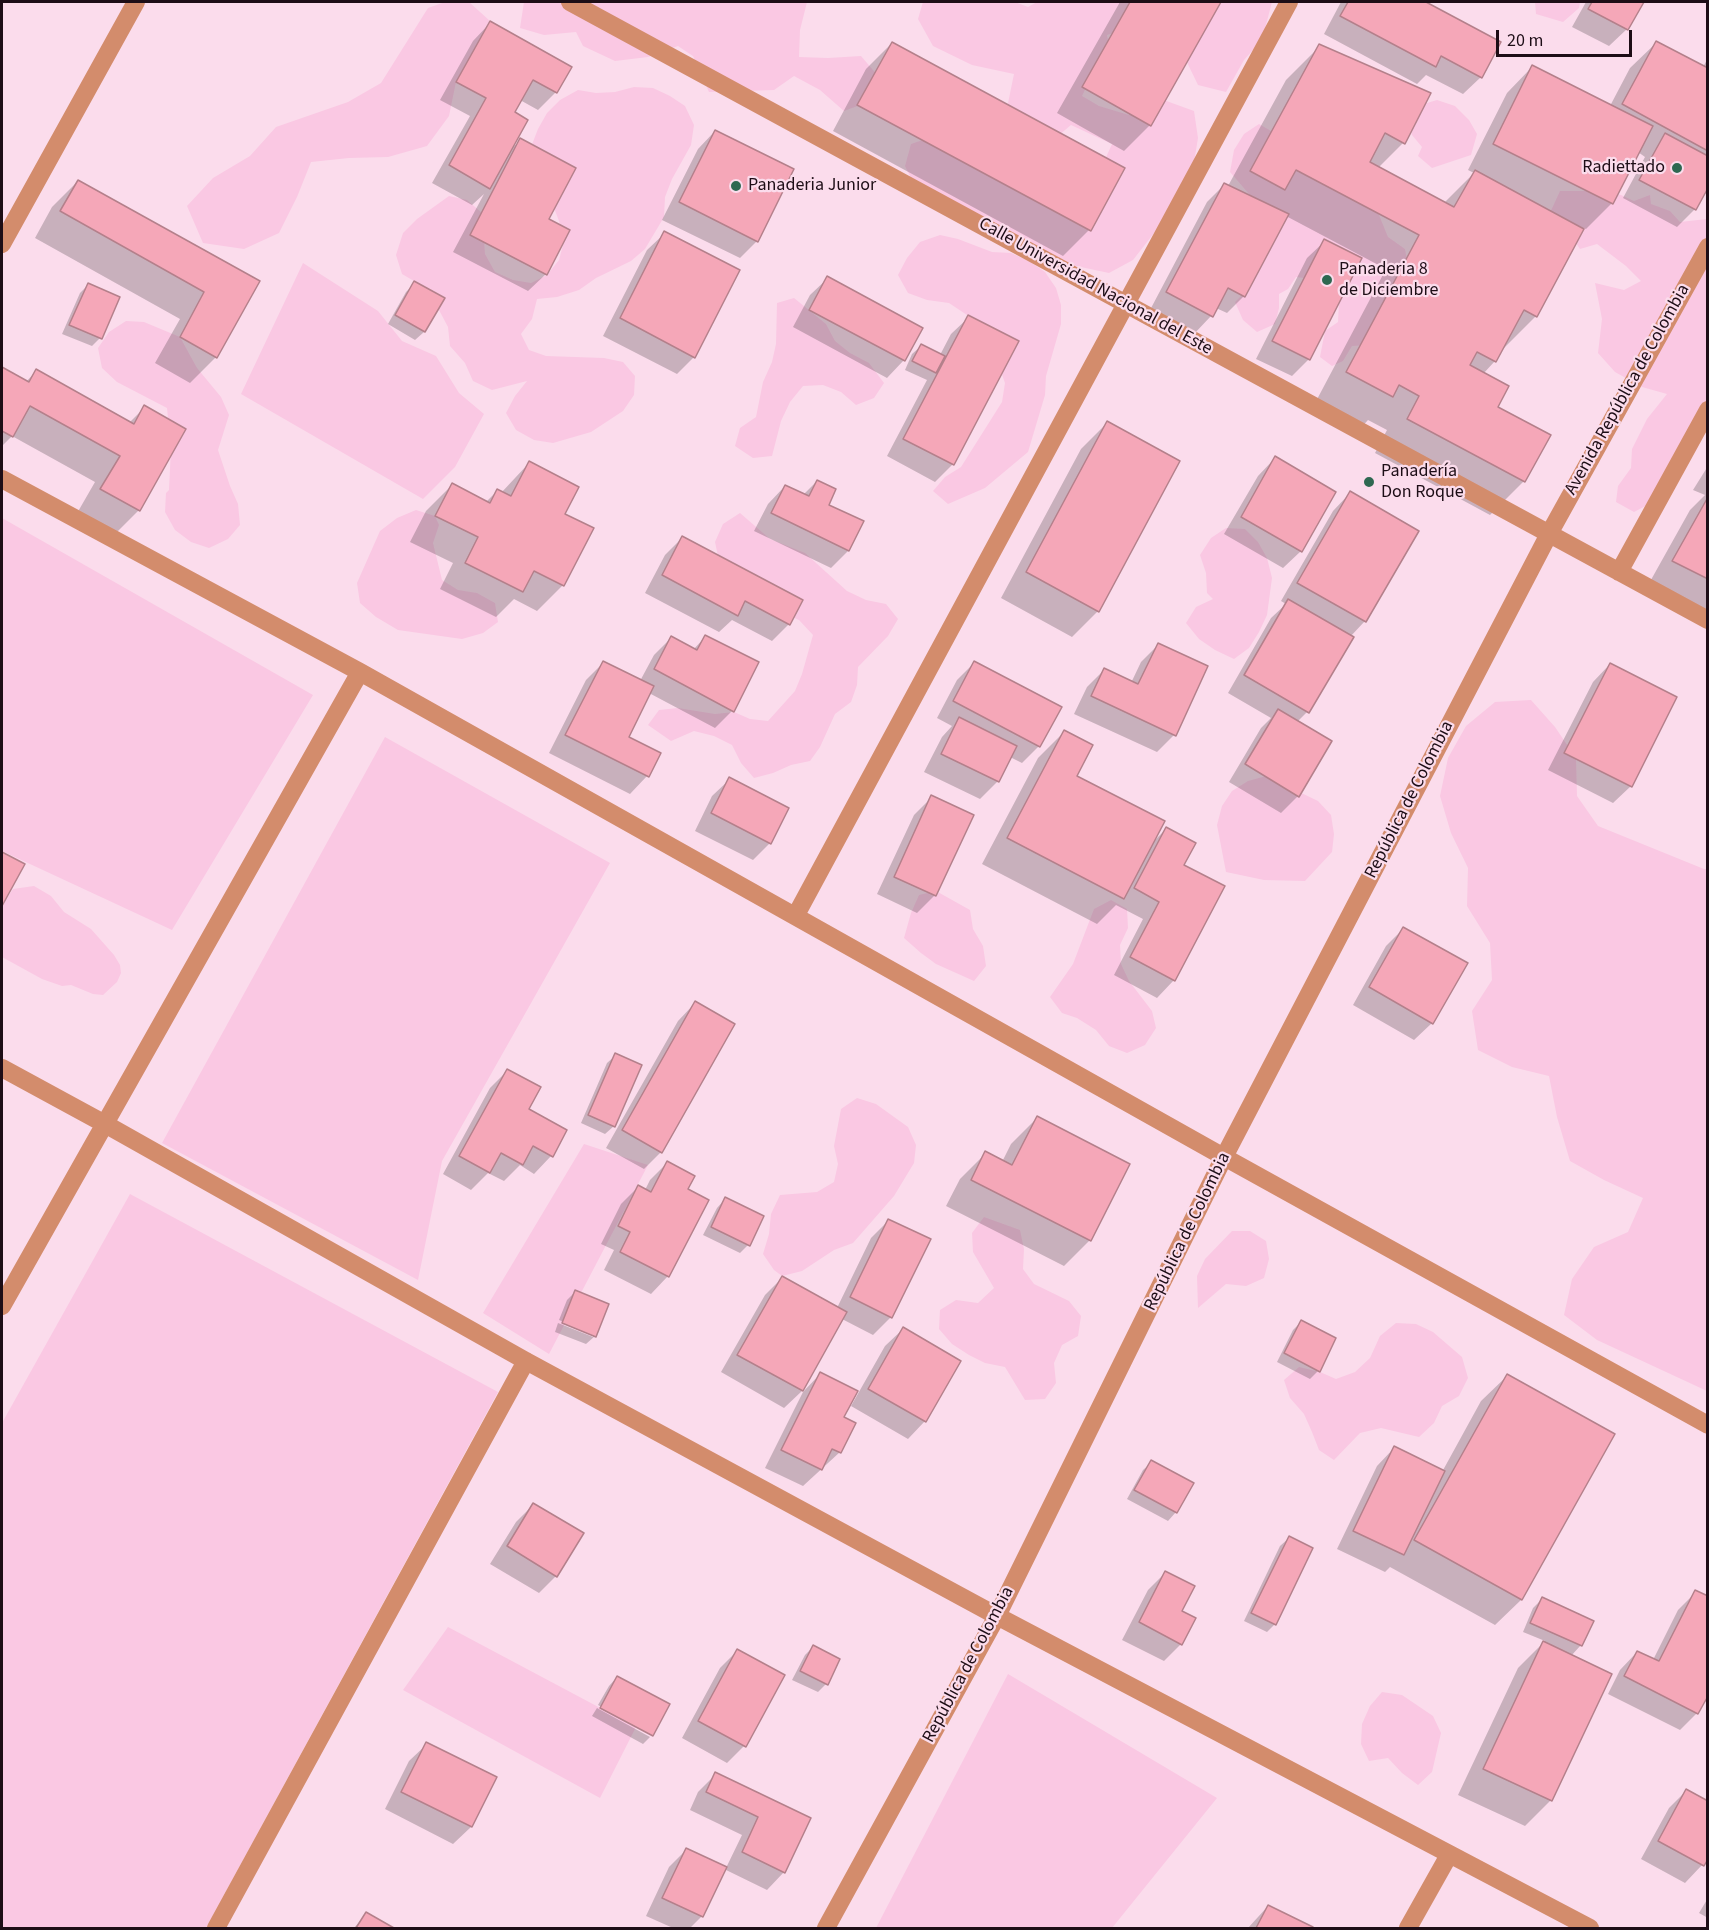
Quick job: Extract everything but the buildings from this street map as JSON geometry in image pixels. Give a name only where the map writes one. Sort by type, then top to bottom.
[{"type":"street","points":[[2,244],[136,2]]},
{"type":"street","name":"Calle Universidad Nacional del Este","points":[[570,2],[1707,620]]},
{"type":"street","points":[[796,915],[1289,2]]},
{"type":"street","name":"Avenida República de Colombia","points":[[1549,534],[1707,247]]},
{"type":"street","points":[[1619,572],[1707,410]]},
{"type":"street","points":[[2,479],[360,672],[1707,1425]]},
{"type":"street","name":"República de Colombia","points":[[826,1929],[997,1616],[1224,1157],[1549,534]]},
{"type":"street","points":[[2,1306],[360,672]]},
{"type":"street","points":[[2,1068],[526,1361],[997,1616],[1590,1929]]},
{"type":"street","points":[[216,1929],[526,1361]]},
{"type":"street","points":[[1408,1929],[1449,1855]]},
{"type":"shaded area","points":[[445,2],[469,2],[490,21],[456,82],[449,116],[427,146],[388,157],[311,162],[279,233],[244,249],[203,243],[187,206],[213,178],[250,156],[276,127],[348,102],[381,83],[428,8]]},
{"type":"shaded area","points":[[524,2],[807,2],[800,30],[799,57],[861,56],[879,77],[871,101],[844,111],[820,90],[794,76],[774,90],[709,92],[693,56],[678,46],[648,57],[615,61],[583,46],[576,32],[544,35],[520,28]]},
{"type":"shaded area","points":[[923,2],[1015,2],[1028,7],[1037,2],[1131,2],[1143,15],[1129,28],[1107,35],[1110,50],[1092,75],[1082,96],[1099,106],[1129,115],[1150,95],[1194,111],[1198,138],[1190,187],[1133,260],[1109,273],[1062,263],[920,197],[905,166],[911,144],[946,132],[1094,184],[1112,144],[1071,125],[1052,141],[1006,113],[1014,74],[972,65],[933,46],[918,19]]},
{"type":"shaded area","points":[[1190,2],[1272,2],[1262,40],[1244,60],[1226,92],[1198,85],[1181,50],[1187,5]]},
{"type":"shaded area","points":[[1535,2],[1580,2],[1579,8],[1563,22],[1536,14]]},
{"type":"shaded area","points":[[634,87],[653,88],[670,96],[685,106],[694,125],[691,145],[665,197],[664,217],[645,249],[631,261],[596,278],[579,290],[557,297],[537,299],[532,319],[521,334],[529,350],[546,356],[604,358],[623,362],[635,376],[634,395],[623,411],[591,432],[553,443],[534,440],[516,430],[506,413],[515,396],[527,381],[492,390],[473,381],[465,363],[450,346],[448,327],[439,310],[425,297],[414,281],[402,274],[396,255],[403,233],[417,219],[449,196],[467,200],[482,213],[485,254],[495,272],[513,280],[531,283],[547,275],[559,260],[564,241],[559,221],[531,147],[538,129],[547,113],[560,100],[578,90],[596,93],[615,92]]},
{"type":"shaded area","points":[[1437,100],[1455,106],[1469,120],[1477,134],[1471,155],[1432,168],[1418,156],[1422,147],[1412,135],[1408,121],[1417,106]]},
{"type":"shaded area","points":[[1259,124],[1276,134],[1304,164],[1352,189],[1379,215],[1388,237],[1405,249],[1410,278],[1371,345],[1352,346],[1343,361],[1332,366],[1320,357],[1325,331],[1338,322],[1339,302],[1313,279],[1296,277],[1288,289],[1279,294],[1279,308],[1275,324],[1257,332],[1243,320],[1235,302],[1250,287],[1273,216],[1230,172],[1234,150],[1244,134]]},
{"type":"shaded area","points":[[1560,191],[1605,191],[1634,201],[1650,195],[1651,204],[1670,211],[1680,222],[1707,219],[1707,403],[1653,502],[1634,512],[1616,502],[1618,486],[1631,468],[1632,449],[1647,419],[1667,394],[1642,387],[1615,372],[1598,353],[1602,319],[1595,283],[1624,290],[1641,281],[1626,266],[1597,244],[1580,249],[1569,233],[1548,217]]},
{"type":"shaded area","points":[[940,235],[992,252],[1011,253],[1029,261],[1045,272],[1056,288],[1061,305],[1061,324],[1046,376],[1045,395],[1028,452],[985,488],[948,504],[933,491],[945,477],[961,467],[1002,402],[1005,383],[985,327],[949,303],[927,300],[908,293],[898,275],[907,258],[920,242]]},
{"type":"shaded area","points":[[303,263],[378,311],[402,341],[436,356],[459,393],[484,414],[455,467],[423,499],[241,394]]},
{"type":"shaded area","points":[[794,298],[826,324],[835,341],[850,353],[869,363],[884,383],[874,398],[856,405],[841,392],[823,385],[803,386],[790,402],[781,421],[772,456],[753,458],[735,446],[740,428],[756,417],[763,382],[772,362],[776,344],[777,303]]},
{"type":"shaded area","points":[[126,321],[144,322],[180,337],[197,368],[221,397],[229,415],[218,450],[238,504],[240,525],[228,539],[209,548],[191,542],[175,530],[165,512],[166,493],[169,490],[171,448],[167,408],[117,382],[102,368],[98,348],[109,332]]},
{"type":"shaded area","points":[[416,510],[435,516],[439,525],[433,543],[442,580],[458,590],[477,593],[495,603],[498,622],[483,633],[462,639],[398,630],[376,617],[360,603],[357,583],[380,531],[397,518]]},
{"type":"shaded area","points":[[740,513],[770,539],[805,553],[847,591],[866,600],[886,604],[898,619],[888,636],[858,667],[857,685],[851,702],[835,714],[820,747],[810,761],[754,778],[741,763],[732,745],[714,736],[694,731],[671,741],[648,725],[659,710],[678,708],[715,714],[734,712],[750,719],[768,721],[795,691],[813,635],[799,620],[781,612],[719,561],[715,542],[723,524]]},
{"type":"shaded area","points":[[2,518],[313,695],[172,930],[2,851]]},
{"type":"shaded area","points":[[1226,528],[1245,529],[1258,542],[1267,558],[1272,578],[1267,615],[1249,648],[1234,659],[1199,639],[1186,623],[1196,607],[1213,599],[1207,593],[1206,573],[1200,555],[1211,538]]},
{"type":"shaded area","points":[[1531,700],[1555,727],[1576,758],[1577,796],[1598,826],[1707,869],[1707,1391],[1597,1340],[1564,1315],[1572,1279],[1594,1247],[1628,1232],[1643,1198],[1570,1161],[1557,1117],[1549,1076],[1512,1067],[1478,1050],[1472,1011],[1492,980],[1490,943],[1467,906],[1468,868],[1451,833],[1440,796],[1448,758],[1466,726],[1495,702]]},
{"type":"shaded area","points":[[385,737],[610,863],[442,1161],[418,1280],[162,1143]]},
{"type":"shaded area","points":[[1266,776],[1318,801],[1331,815],[1334,834],[1332,852],[1305,881],[1264,880],[1226,872],[1217,825],[1222,806],[1232,791],[1248,781]]},
{"type":"shaded area","points":[[34,886],[51,896],[64,912],[91,929],[114,955],[120,965],[121,973],[117,982],[103,995],[42,979],[2,957],[3,904],[13,889]]},
{"type":"shaded area","points":[[936,891],[970,910],[973,929],[983,946],[986,966],[974,981],[936,964],[904,938],[919,895]]},
{"type":"shaded area","points":[[1111,900],[1127,909],[1128,928],[1120,945],[1121,964],[1129,981],[1152,1011],[1156,1028],[1145,1045],[1127,1053],[1109,1046],[1096,1030],[1077,1018],[1062,1013],[1050,997],[1073,964],[1094,909]]},
{"type":"shaded area","points":[[857,1098],[876,1104],[908,1127],[916,1145],[914,1163],[894,1196],[853,1243],[834,1250],[802,1271],[782,1276],[774,1270],[763,1254],[769,1234],[771,1214],[780,1195],[817,1192],[834,1182],[838,1164],[834,1146],[841,1109]]},
{"type":"shaded area","points":[[584,1144],[648,1165],[549,1354],[483,1313]]},
{"type":"shaded area","points":[[130,1194],[498,1392],[206,1928],[2,1928],[2,1423]]},
{"type":"shaded area","points":[[984,1217],[1020,1230],[1024,1249],[1023,1269],[1034,1284],[1069,1301],[1081,1316],[1078,1336],[1062,1345],[1054,1363],[1056,1383],[1045,1399],[1025,1400],[1005,1367],[985,1363],[969,1355],[952,1344],[939,1329],[940,1310],[956,1300],[978,1303],[994,1288],[973,1252],[972,1233]]},
{"type":"shaded area","points":[[1232,1231],[1250,1231],[1266,1241],[1269,1259],[1264,1278],[1246,1286],[1226,1284],[1198,1308],[1197,1276],[1205,1259]]},
{"type":"shaded area","points":[[1396,1323],[1416,1324],[1433,1332],[1462,1357],[1468,1378],[1459,1396],[1442,1406],[1434,1423],[1419,1437],[1381,1428],[1360,1433],[1334,1460],[1319,1450],[1304,1414],[1290,1398],[1284,1380],[1299,1367],[1336,1379],[1355,1372],[1370,1358],[1380,1336]]},
{"type":"shaded area","points":[[448,1627],[636,1727],[600,1798],[403,1690]]},
{"type":"shaded area","points":[[1008,1674],[1217,1798],[1112,1928],[876,1928]]},
{"type":"shaded area","points":[[1382,1692],[1402,1695],[1433,1716],[1441,1733],[1432,1772],[1418,1785],[1388,1758],[1369,1761],[1361,1744],[1362,1724],[1370,1706]]},
{"type":"place","name":"Radiettado","points":[[1677,168]]},
{"type":"place","name":"Panaderia Junior","points":[[736,186]]},
{"type":"place","name":"Panaderia 8 de Diciembre","points":[[1327,280]]},
{"type":"place","name":"Panadería Don Roque","points":[[1369,482]]}]
